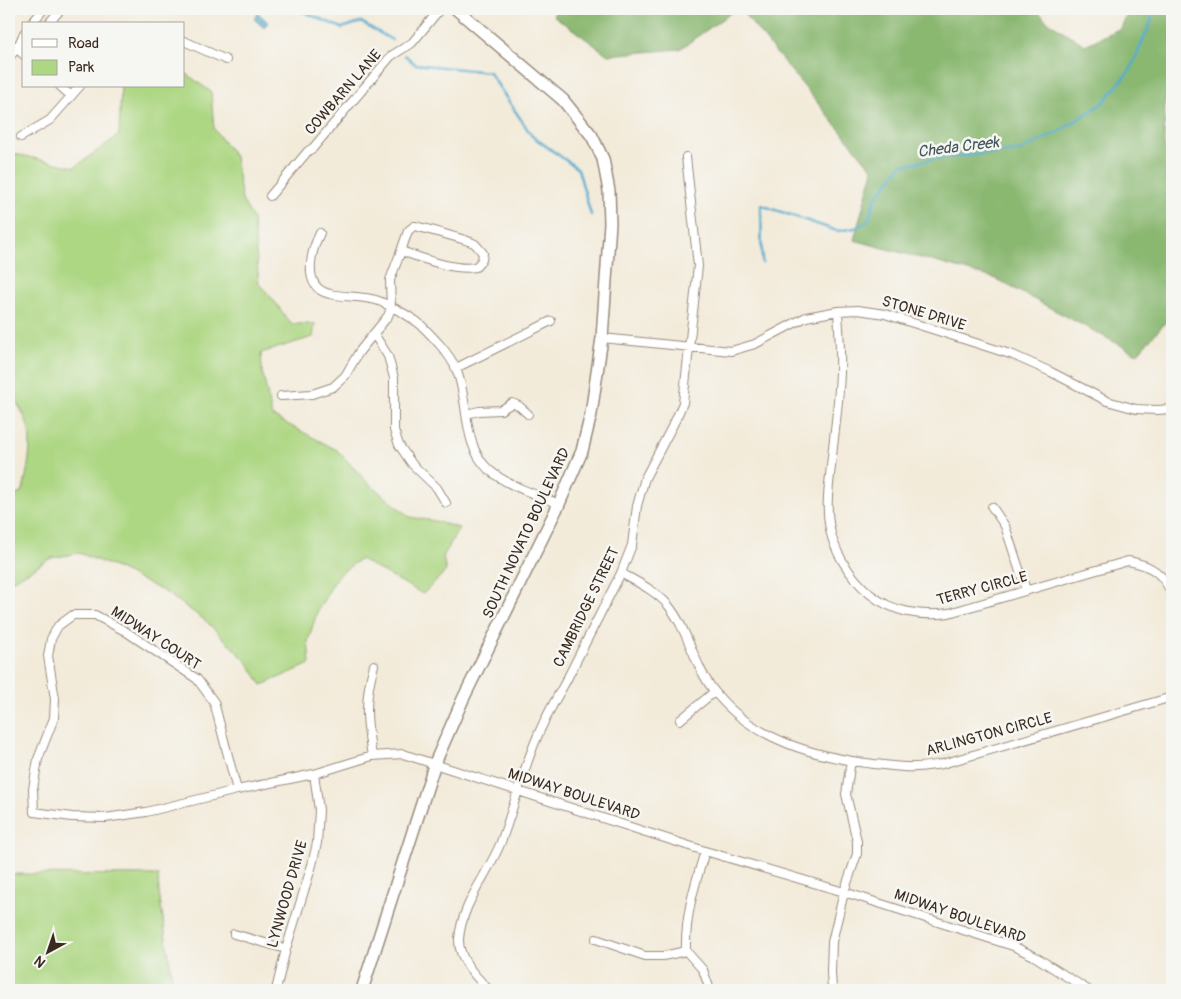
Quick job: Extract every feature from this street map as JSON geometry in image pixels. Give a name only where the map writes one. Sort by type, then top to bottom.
[{"type":"main road","name":"SOUTH NOVATO BOULEVARD","points":[[362,990],[435,764],[463,699],[559,504],[582,451],[592,414],[602,338],[610,223],[609,191],[603,159],[592,136],[563,100],[456,9]]},
{"type":"street","points":[[33,22],[44,9]]},
{"type":"street","points":[[50,22],[61,9]]},
{"type":"street","name":"COWBARN LANE","points":[[270,196],[391,56],[412,43],[440,9]]},
{"type":"street","points":[[185,41],[226,60]]},
{"type":"street","points":[[9,42],[20,48],[9,57]]},
{"type":"street","points":[[62,88],[71,96]]},
{"type":"street","points":[[21,137],[50,120],[78,88]]},
{"type":"street","name":"CAMBRIDGE STREET","points":[[489,990],[466,963],[460,948],[459,940],[462,925],[472,894],[497,851],[538,735],[621,573],[632,544],[637,506],[645,478],[675,421],[682,403],[690,348],[698,266],[686,157]]},
{"type":"street","points":[[281,396],[312,394],[332,387],[346,376],[359,352],[388,316],[391,308],[390,280],[408,231],[414,226],[474,243],[483,254],[482,260],[476,267],[468,269],[434,262],[401,251]]},
{"type":"street","points":[[320,233],[313,248],[310,266],[312,280],[319,290],[328,294],[373,299],[414,319],[434,338],[456,368],[462,388],[472,442],[479,458],[489,470],[503,480],[559,504]]},
{"type":"street","name":"STONE DRIVE","points":[[602,338],[731,351],[755,344],[806,317],[838,311],[858,310],[886,314],[1013,356],[1051,372],[1106,401],[1136,409],[1157,410],[1172,408]]},
{"type":"street","name":"TERRY CIRCLE","points":[[838,311],[840,371],[827,501],[829,525],[838,551],[860,585],[877,599],[895,608],[918,615],[949,613],[1128,561],[1142,563],[1163,576],[1172,596]]},
{"type":"street","points":[[456,368],[551,321]]},
{"type":"street","points":[[374,334],[388,356],[394,378],[394,430],[399,445],[412,464],[436,488],[446,503]]},
{"type":"street","points":[[466,414],[479,411],[501,410],[512,403],[528,414]]},
{"type":"street","points":[[992,507],[1005,526],[1026,590]]},
{"type":"street","name":"ARLINGTON CIRCLE","points":[[621,573],[652,591],[667,604],[681,625],[704,676],[714,692],[735,714],[758,730],[809,752],[851,761],[914,767],[942,764],[1172,697]]},
{"type":"street","name":"MIDWAY COURT","points":[[34,812],[33,790],[38,759],[54,718],[55,699],[48,656],[51,639],[58,626],[73,615],[95,615],[125,631],[197,679],[214,702],[237,790]]},
{"type":"street","points":[[372,756],[366,724],[368,688],[374,665]]},
{"type":"street","points":[[680,720],[714,692]]},
{"type":"street","name":"MIDWAY BOULEVARD","points":[[34,812],[72,817],[105,818],[146,812],[314,774],[372,756],[403,754],[705,851],[844,892],[1013,946],[1034,956],[1088,990]]},
{"type":"street","points":[[832,990],[832,942],[844,892],[857,854],[857,841],[846,794],[851,761]]},
{"type":"street","name":"LYNWOOD DRIVE","points":[[276,990],[317,843],[319,810],[314,774]]},
{"type":"street","points":[[705,851],[689,905],[685,929],[686,951],[703,970],[710,990]]},
{"type":"street","points":[[234,934],[286,949]]},
{"type":"street","points":[[596,939],[645,956],[663,956],[686,951]]},
{"type":"green space","points":[[558,9],[736,9],[680,49],[608,55],[553,15]]},
{"type":"green space","points":[[740,9],[1036,9],[1047,21],[1085,45],[1121,28],[1129,9],[1172,9],[1172,87],[1165,99],[1164,146],[1172,154],[1172,315],[1137,354],[994,278],[854,240],[873,170]]},
{"type":"green space","points":[[185,73],[211,92],[214,129],[235,157],[242,200],[253,219],[259,284],[291,324],[315,324],[313,337],[261,353],[262,370],[272,416],[337,450],[368,483],[410,517],[435,521],[459,528],[443,557],[446,571],[423,594],[360,559],[338,575],[317,612],[308,641],[310,664],[262,685],[248,663],[206,621],[165,592],[119,569],[79,553],[51,558],[9,582],[9,500],[23,491],[30,451],[30,439],[25,417],[9,393],[9,147],[15,154],[75,167],[119,135],[121,88],[185,88]]},
{"type":"green space","points":[[9,874],[158,875],[174,990],[9,990]]},
{"type":"water","points":[[258,13],[268,22],[264,28],[254,19]]},
{"type":"waterway","name":"Cheda Creek","points":[[297,9],[342,28],[361,22],[392,40]]},
{"type":"waterway","name":"Cheda Creek","points":[[762,263],[761,205],[837,231],[855,228],[868,221],[876,197],[902,165],[939,158],[1020,151],[1060,131],[1103,103],[1131,69],[1152,19],[1149,9]]},
{"type":"waterway","name":"Cheda Creek","points":[[405,55],[415,64],[489,72],[532,136],[578,169],[591,215]]}]
